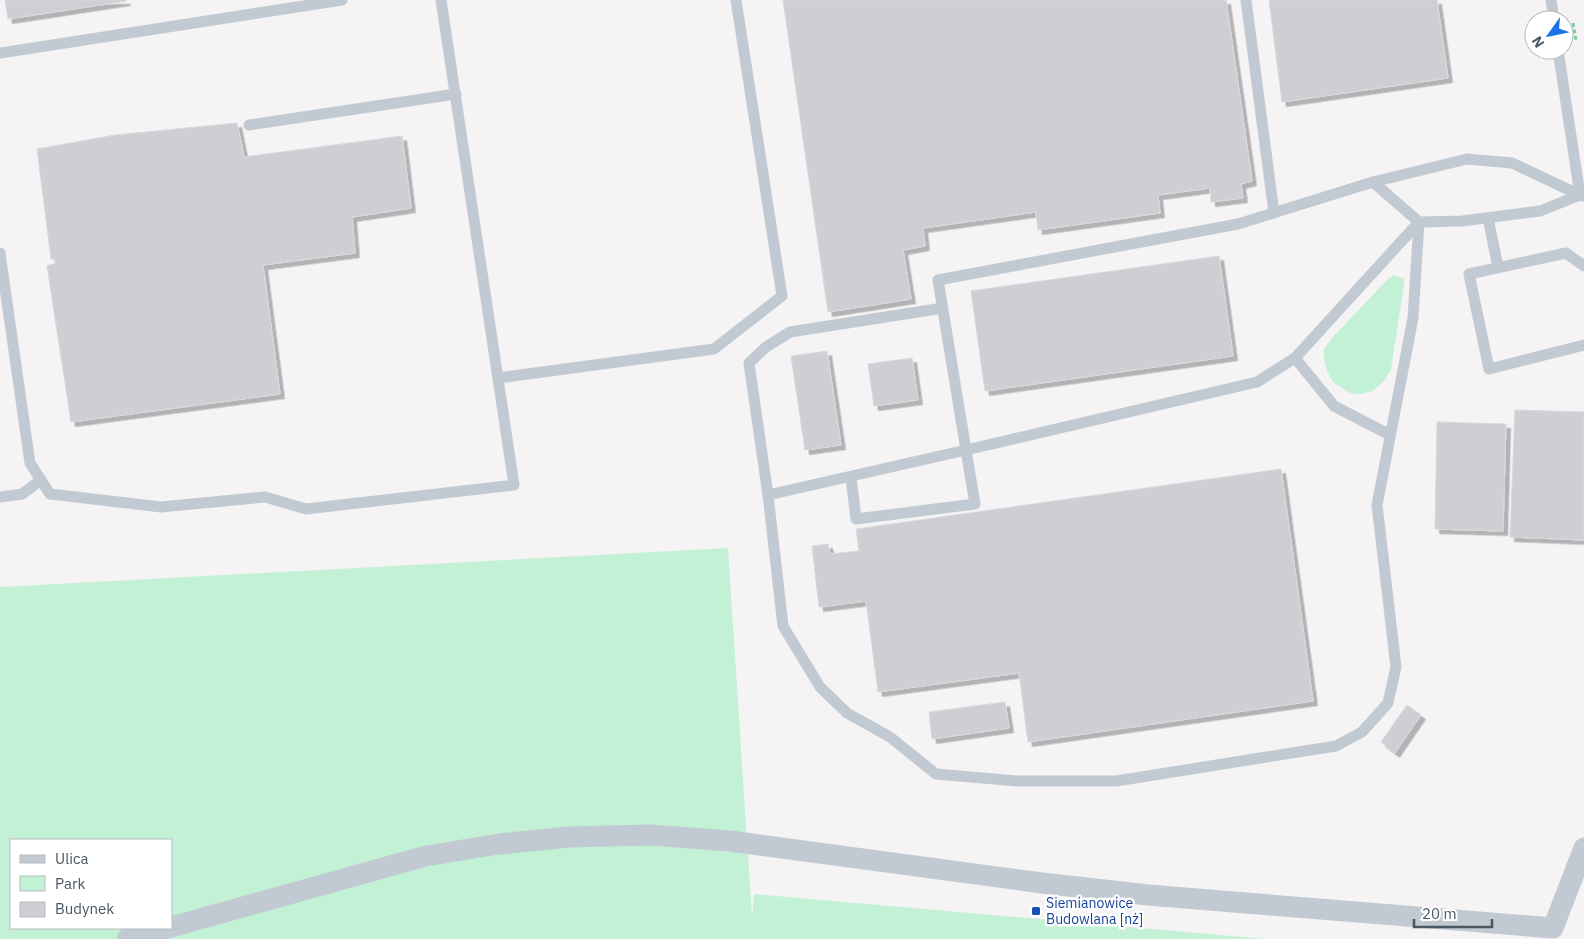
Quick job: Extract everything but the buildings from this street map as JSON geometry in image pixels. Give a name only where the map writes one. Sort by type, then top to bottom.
[{"type":"street","points":[[172,927],[426,856],[498,844],[569,837],[650,835],[730,841],[1042,883],[1148,895],[1292,906],[1552,934],[1584,848]]},
{"type":"street","points":[[127,939],[164,929]]},
{"type":"lane","points":[[0,53],[342,0]]},
{"type":"lane","points":[[0,253],[3,291],[30,463],[50,494],[161,507],[266,497],[306,509],[514,485],[441,0]]},
{"type":"lane","points":[[498,378],[714,349],[782,296],[736,0]]},
{"type":"lane","points":[[1246,0],[1274,213]]},
{"type":"lane","points":[[1560,60],[1582,196]]},
{"type":"lane","points":[[249,125],[456,94]]},
{"type":"lane","points":[[851,477],[856,519],[974,504],[938,280],[1238,224],[1373,182],[1466,159],[1512,163],[1582,196]]},
{"type":"lane","points":[[1373,182],[1419,222]]},
{"type":"lane","points":[[768,495],[1258,382],[1295,358],[1419,222],[1488,218],[1540,211],[1582,196]]},
{"type":"lane","points":[[1488,218],[1498,266]]},
{"type":"lane","points":[[943,308],[790,332],[766,346],[750,363],[783,626],[820,687],[847,713],[890,737],[936,774],[1017,781],[1116,781],[1336,746],[1362,732],[1388,703],[1396,667],[1377,505],[1413,318],[1419,222]]},
{"type":"lane","points":[[1584,266],[1566,253],[1498,266],[1469,274],[1489,369],[1584,346]]},
{"type":"lane","points":[[1295,358],[1334,406],[1390,435]]},
{"type":"lane","points":[[0,497],[22,494],[41,480]]},
{"type":"green space","points":[[1394,275],[1404,279],[1404,285],[1391,369],[1384,381],[1373,391],[1361,394],[1350,393],[1333,382],[1327,371],[1324,349],[1332,338]]},
{"type":"green space","points":[[728,548],[752,918],[754,894],[1265,939],[0,939],[0,587]]},
{"type":"place","name":"Siemianowice Budowlana [nż]","points":[[1036,911]]}]
